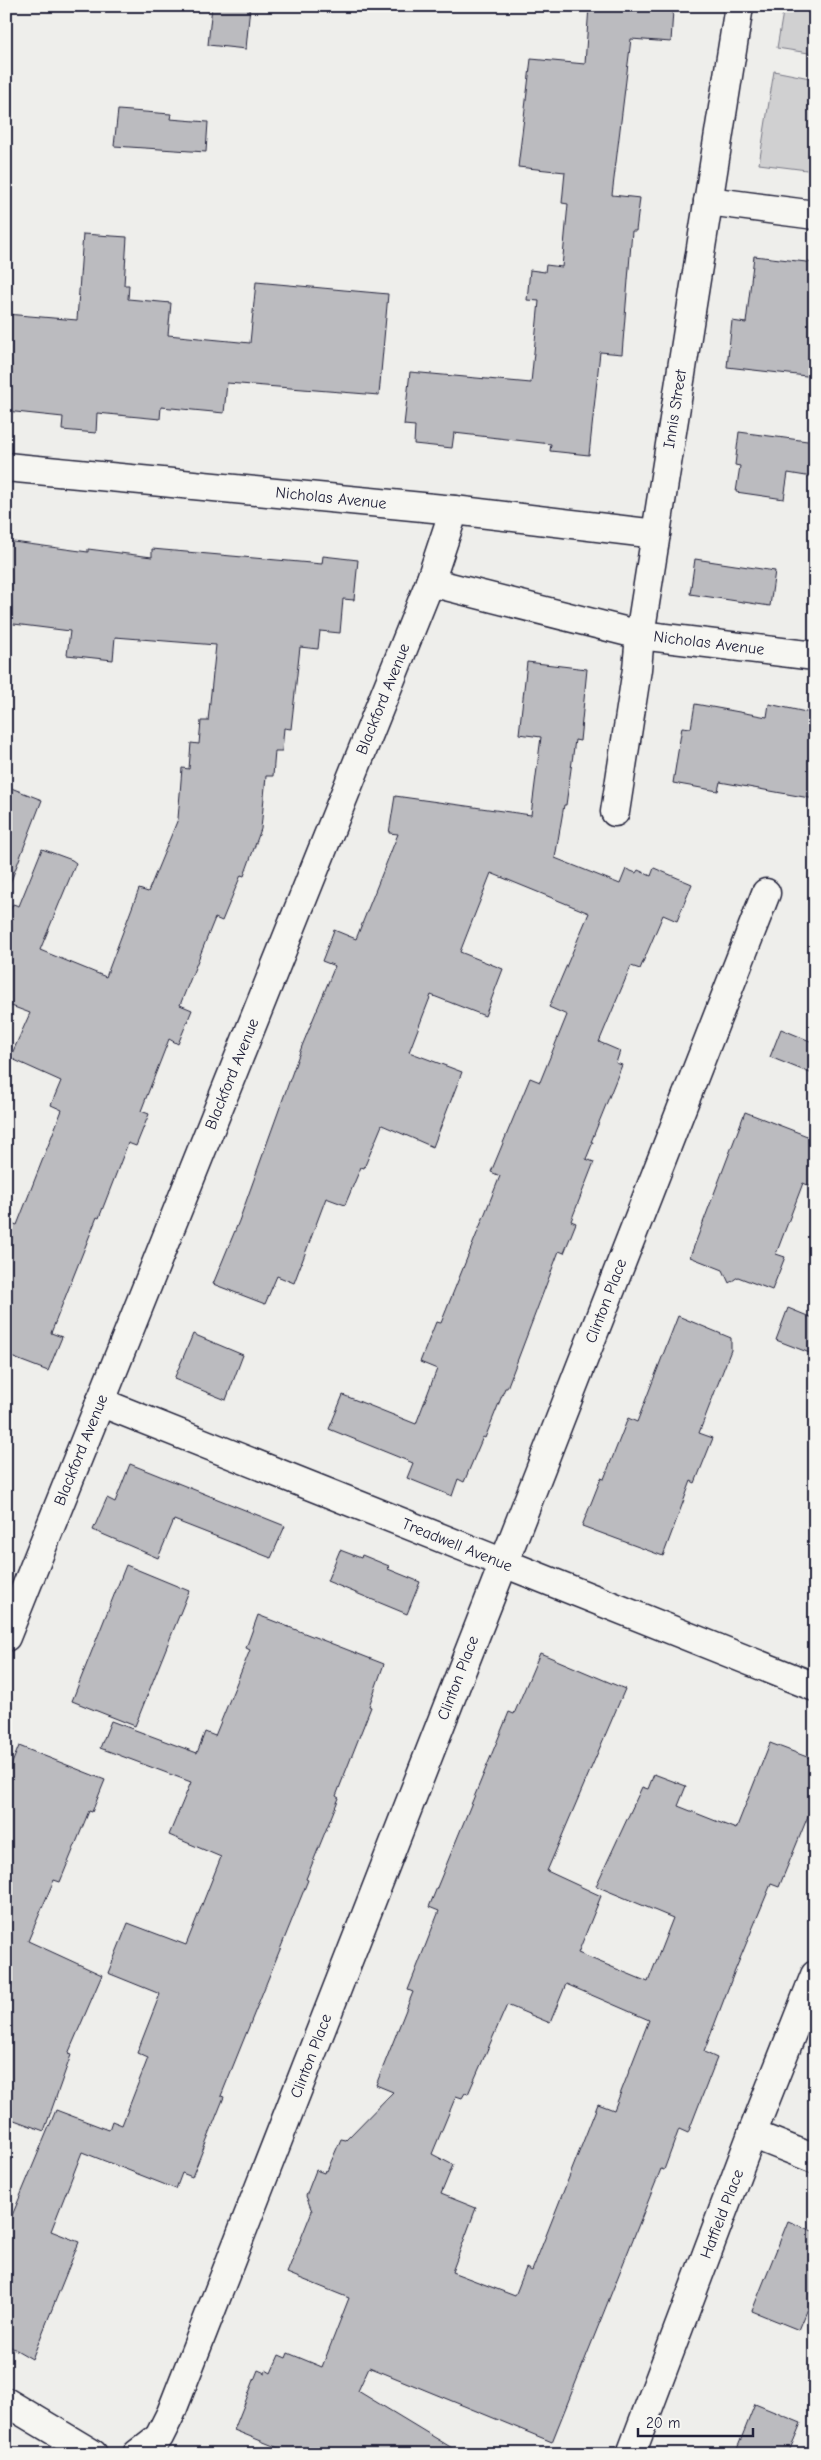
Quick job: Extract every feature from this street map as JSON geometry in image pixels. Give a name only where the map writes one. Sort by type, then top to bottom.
[{"type":"street","name":"Innis Street","points":[[615,812],[637,669],[640,635],[739,6]]},
{"type":"street","points":[[708,201],[815,215]]},
{"type":"street","name":"Nicholas Avenue","points":[[6,467],[454,510],[656,534]]},
{"type":"street","name":"Blackford Avenue","points":[[6,1637],[430,582],[454,510]]},
{"type":"street","name":"Nicholas Avenue","points":[[430,582],[640,635],[815,656]]},
{"type":"street","name":"Clinton Place","points":[[137,2454],[159,2437],[170,2413],[766,893]]},
{"type":"street","name":"Treadwell Avenue","points":[[100,1402],[815,1687]]},
{"type":"street","name":"Hatfield Place","points":[[631,2454],[752,2134],[815,1975]]},
{"type":"street","points":[[752,2134],[815,2159]]},
{"type":"street","points":[[6,2402],[93,2454]]},
{"type":"shaded area","points":[[784,6],[815,6],[815,54],[777,48]]},
{"type":"shaded area","points":[[774,71],[815,79],[815,171],[759,164]]},
{"type":"building","points":[[212,6],[250,6],[246,49],[208,45]]},
{"type":"building","points":[[589,6],[673,10],[671,42],[631,39],[612,195],[640,198],[636,231],[632,231],[622,354],[600,352],[589,455],[550,451],[551,444],[454,433],[452,448],[414,444],[415,426],[404,425],[410,372],[531,383],[539,301],[527,300],[530,270],[545,272],[546,265],[562,267],[568,204],[562,203],[565,172],[518,167],[531,59],[585,64]]},
{"type":"building","points":[[118,110],[171,114],[170,119],[208,122],[206,152],[114,146]]},
{"type":"building","points":[[83,234],[127,237],[124,285],[129,285],[128,299],[171,303],[168,335],[250,343],[256,282],[388,294],[379,395],[227,383],[224,413],[161,407],[160,419],[97,413],[96,433],[62,430],[63,417],[6,411],[6,314],[77,320]]},
{"type":"building","points":[[754,256],[815,263],[815,377],[727,367],[732,321],[746,323]]},
{"type":"building","points":[[739,432],[815,442],[812,477],[788,473],[784,499],[736,492],[740,466],[735,465]]},
{"type":"building","points":[[6,541],[88,552],[88,549],[152,557],[152,549],[322,564],[323,556],[358,560],[354,600],[343,599],[340,633],[320,631],[318,649],[300,647],[291,729],[284,728],[282,751],[275,751],[273,776],[266,776],[261,829],[244,876],[241,875],[222,921],[215,918],[180,1005],[192,1010],[178,1044],[169,1039],[141,1111],[149,1114],[136,1146],[128,1143],[51,1333],[62,1337],[48,1371],[6,1355],[6,1221],[17,1225],[62,1110],[51,1105],[61,1081],[10,1058],[30,1013],[6,1004],[6,921],[13,904],[19,906],[42,849],[72,860],[76,863],[40,950],[106,977],[139,889],[148,892],[178,819],[182,768],[189,769],[191,743],[199,744],[201,721],[208,721],[216,645],[115,637],[113,660],[67,655],[70,631],[6,623]]},
{"type":"building","points":[[695,559],[775,571],[770,606],[690,594]]},
{"type":"building","points":[[527,662],[587,669],[580,741],[575,740],[566,805],[564,805],[555,858],[620,884],[626,869],[636,873],[638,870],[651,876],[654,868],[692,884],[677,921],[663,915],[640,969],[631,966],[599,1042],[620,1051],[616,1063],[622,1065],[586,1159],[594,1162],[571,1221],[576,1223],[564,1253],[559,1251],[507,1388],[505,1388],[485,1438],[483,1437],[464,1482],[458,1479],[452,1496],[407,1478],[413,1463],[329,1429],[343,1395],[416,1424],[437,1369],[420,1362],[436,1322],[441,1323],[500,1176],[491,1172],[530,1078],[540,1082],[567,1015],[549,1007],[589,913],[491,873],[460,952],[503,969],[485,1016],[431,995],[409,1052],[462,1072],[433,1147],[382,1125],[364,1168],[361,1167],[345,1205],[326,1198],[294,1283],[277,1276],[265,1304],[213,1284],[239,1221],[302,1046],[335,966],[322,961],[334,930],[356,939],[398,834],[389,833],[395,796],[531,815],[541,737],[519,734]]},
{"type":"building","points":[[695,704],[767,717],[769,704],[815,714],[815,799],[720,782],[718,791],[673,783],[682,727],[691,728]]},
{"type":"building","points":[[6,786],[42,800],[9,886],[6,885]]},
{"type":"building","points":[[781,1029],[815,1043],[815,1075],[770,1057]]},
{"type":"building","points":[[745,1112],[815,1139],[815,1188],[803,1183],[776,1254],[785,1257],[772,1290],[738,1277],[729,1283],[723,1270],[690,1257]]},
{"type":"building","points":[[788,1308],[815,1319],[815,1355],[776,1340]]},
{"type":"building","points":[[678,1316],[731,1338],[731,1350],[699,1433],[713,1438],[695,1483],[691,1481],[663,1556],[582,1526],[601,1478],[604,1479],[628,1418],[637,1422]]},
{"type":"building","points":[[193,1334],[243,1355],[226,1400],[174,1379]]},
{"type":"building","points":[[130,1464],[285,1526],[271,1558],[174,1520],[158,1558],[93,1530],[107,1498],[115,1502]]},
{"type":"building","points":[[340,1550],[361,1558],[362,1555],[389,1566],[388,1569],[420,1582],[407,1614],[327,1581]]},
{"type":"building","points":[[126,1565],[189,1591],[135,1726],[72,1701]]},
{"type":"building","points":[[258,1615],[384,1664],[369,1706],[371,1707],[336,1796],[339,1798],[306,1879],[308,1880],[221,2096],[224,2097],[192,2177],[182,2173],[176,2189],[82,2152],[51,2231],[79,2242],[32,2359],[6,2344],[6,2230],[56,2110],[109,2130],[112,2121],[122,2125],[148,2058],[137,2053],[160,1994],[108,1973],[128,1923],[186,1945],[221,1857],[169,1835],[191,1782],[100,1748],[111,1721],[197,1753],[205,1732],[215,1736],[250,1650],[246,1648]]},
{"type":"building","points":[[540,1653],[625,1689],[547,1871],[601,1896],[578,1953],[648,1982],[673,1918],[596,1886],[642,1787],[648,1789],[654,1774],[686,1786],[678,1806],[736,1829],[770,1743],[815,1760],[815,1799],[779,1887],[771,1884],[734,1973],[704,2052],[717,2058],[688,2133],[679,2129],[664,2170],[661,2169],[552,2442],[369,2367],[358,2391],[462,2454],[293,2454],[234,2430],[258,2370],[265,2373],[266,2370],[271,2373],[279,2355],[286,2358],[288,2353],[322,2367],[349,2298],[287,2273],[312,2211],[306,2196],[316,2170],[324,2173],[325,2170],[327,2171],[341,2139],[346,2140],[393,2092],[376,2085],[413,1992],[408,1990],[439,1911],[429,1907],[509,1712],[514,1714]],"holes":[[[566,1984],[649,2020],[614,2110],[598,2104],[532,2271],[526,2268],[515,2296],[452,2272],[476,2208],[441,2194],[453,2165],[432,2154],[456,2096],[462,2098],[465,2093],[468,2094],[507,2005],[550,2023]]]},
{"type":"building","points":[[19,1746],[105,1780],[92,1812],[89,1811],[60,1882],[54,1880],[28,1941],[102,1975],[68,2054],[71,2055],[44,2131],[6,2117],[6,1778]]},
{"type":"building","points":[[788,2221],[815,2232],[815,2292],[799,2330],[752,2311]]},
{"type":"building","points":[[755,2404],[801,2423],[788,2454],[735,2454]]}]
